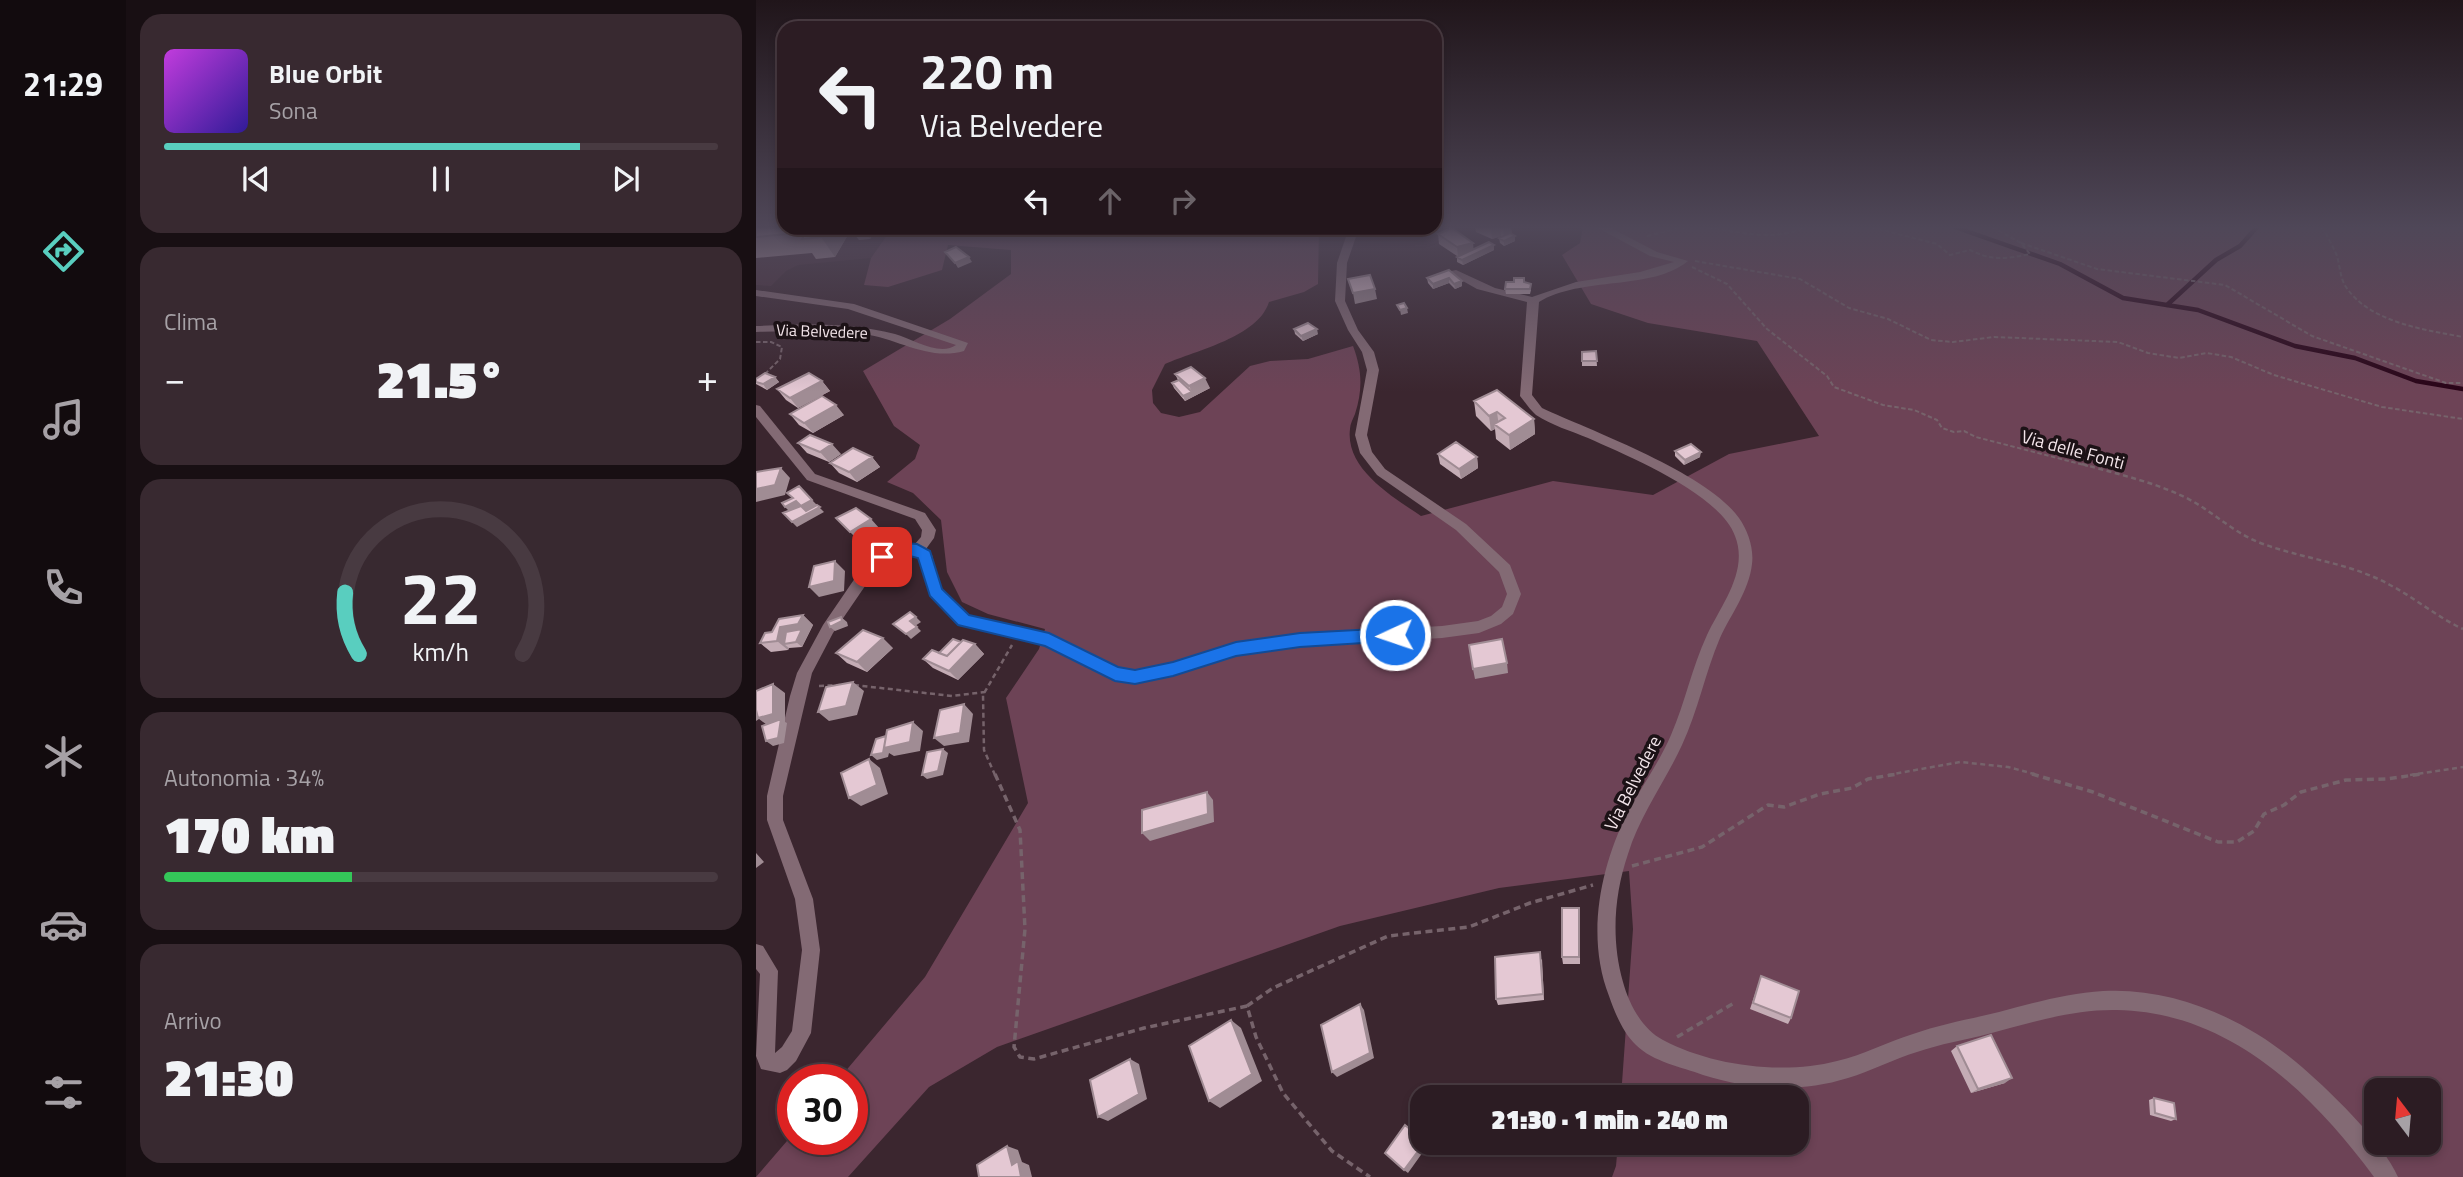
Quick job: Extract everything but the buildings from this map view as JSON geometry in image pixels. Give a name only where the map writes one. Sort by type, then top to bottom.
[{"type":"street","points":[[756,953],[769,971],[765,1054],[768,1062],[780,1063],[789,1054],[801,1033],[811,950],[804,899],[775,820],[775,796],[805,673],[828,629],[871,566],[893,552],[917,550],[925,555],[935,592],[964,620],[1049,640],[1115,673],[1135,677],[1173,669],[1236,649],[1300,640],[1442,632],[1479,627],[1496,620],[1508,610],[1514,594],[1505,569],[1461,527],[1381,472],[1366,453],[1361,435],[1373,370],[1368,352],[1353,330],[1340,301],[1341,282]]},
{"type":"street","points":[[1473,282],[1512,297],[1534,300],[1589,282]]},
{"type":"street","name":"Via Belvedere","points":[[756,293],[850,306],[962,343],[960,349],[948,353],[924,350],[898,338],[863,330],[756,329]]},
{"type":"street","name":"Via Belvedere","points":[[1534,300],[1526,367],[1526,396],[1530,403],[1538,411],[1690,484],[1720,504],[1734,520],[1749,555],[1746,571],[1712,642],[1680,733],[1628,830],[1613,878],[1604,939],[1617,996],[1640,1036],[1658,1049],[1731,1075],[1792,1079],[1837,1072],[1917,1042],[2070,1004],[2120,1000],[2176,1007],[2206,1016],[2251,1039],[2287,1066],[2362,1142],[2387,1177]]},
{"type":"street","points":[[756,409],[811,477],[920,516],[931,533],[928,540],[917,550]]},
{"type":"path","name":"Via delle Fonti","points":[[1723,282],[1768,329],[1827,376],[1834,387],[1883,405],[1914,410],[1937,420],[1942,428],[1954,432],[1964,431],[1976,437],[2159,486],[2195,502],[2221,523],[2256,541],[2295,555],[2338,563],[2391,584],[2440,618],[2463,629]]},
{"type":"path","points":[[1805,282],[1849,308],[1888,319],[1931,340],[1953,342],[1994,337],[2082,340],[2118,342],[2148,353],[2179,358],[2207,353],[2231,357],[2274,375],[2382,407],[2463,419]]},
{"type":"path","points":[[2200,282],[2225,285],[2312,336],[2446,383],[2463,383]]},
{"type":"path","points":[[2344,282],[2357,298],[2392,319],[2425,331],[2463,337]]},
{"type":"path","points":[[756,342],[778,344],[783,353],[779,361],[756,380]]},
{"type":"path","points":[[1020,633],[985,692],[984,750],[1020,830],[1025,929],[1014,1047],[1020,1057],[1034,1059],[1144,1028],[1247,1006],[1273,988],[1388,936],[1469,927],[1530,903],[1613,878],[1637,864],[1689,852],[1709,844],[1768,805],[1784,807],[1820,794],[1852,788],[1868,779],[1960,762],[2008,767],[2093,792],[2218,842],[2237,842],[2254,831],[2264,814],[2284,805],[2301,792],[2346,780],[2387,779],[2463,767]]},
{"type":"path","points":[[801,686],[859,684],[947,696],[972,696],[985,692]]},
{"type":"path","points":[[1658,1049],[1734,1003]]},
{"type":"path","points":[[1247,1006],[1256,1037],[1283,1093],[1332,1152],[1370,1177]]},
{"type":"shaded area","points":[[756,282],[775,282],[771,286],[756,285]]},
{"type":"shaded area","points":[[865,282],[904,282],[888,287],[864,285]]},
{"type":"shaded area","points":[[1000,282],[1318,282],[1304,292],[1269,302],[1263,314],[1240,333],[1165,364],[1152,390],[1153,403],[1161,413],[1179,417],[1200,412],[1250,366],[1270,361],[1308,359],[1353,346],[1360,380],[1358,405],[1350,429],[1350,443],[1355,457],[1385,491],[1421,516],[1553,481],[1653,495],[1729,454],[1819,436],[1757,341],[1648,323],[1591,304],[1578,282],[2463,282],[2463,1177],[1612,1177],[1617,1155],[1809,1155],[1809,1085],[1622,1085],[1633,929],[1629,871],[1499,888],[1340,926],[997,1047],[929,1087],[868,1155],[868,1064],[852,1064],[925,977],[1028,803],[1006,698],[1039,649],[1045,629],[988,614],[962,602],[947,572],[941,520],[913,493],[887,482],[915,459],[920,445],[894,426],[863,371],[950,319]]},
{"type":"shaded area","points":[[777,1153],[777,1155],[868,1155],[848,1177],[756,1177]]},
{"type":"waterway","points":[[2093,282],[2123,298],[2198,310],[2295,346],[2355,358],[2416,381],[2463,389]]},
{"type":"waterway","points":[[2167,305],[2192,282]]},
{"type":"route","points":[[882,557],[905,549],[917,550],[925,555],[935,592],[964,620],[1049,640],[1115,673],[1135,677],[1173,669],[1236,649],[1300,640],[1395,635]]}]
